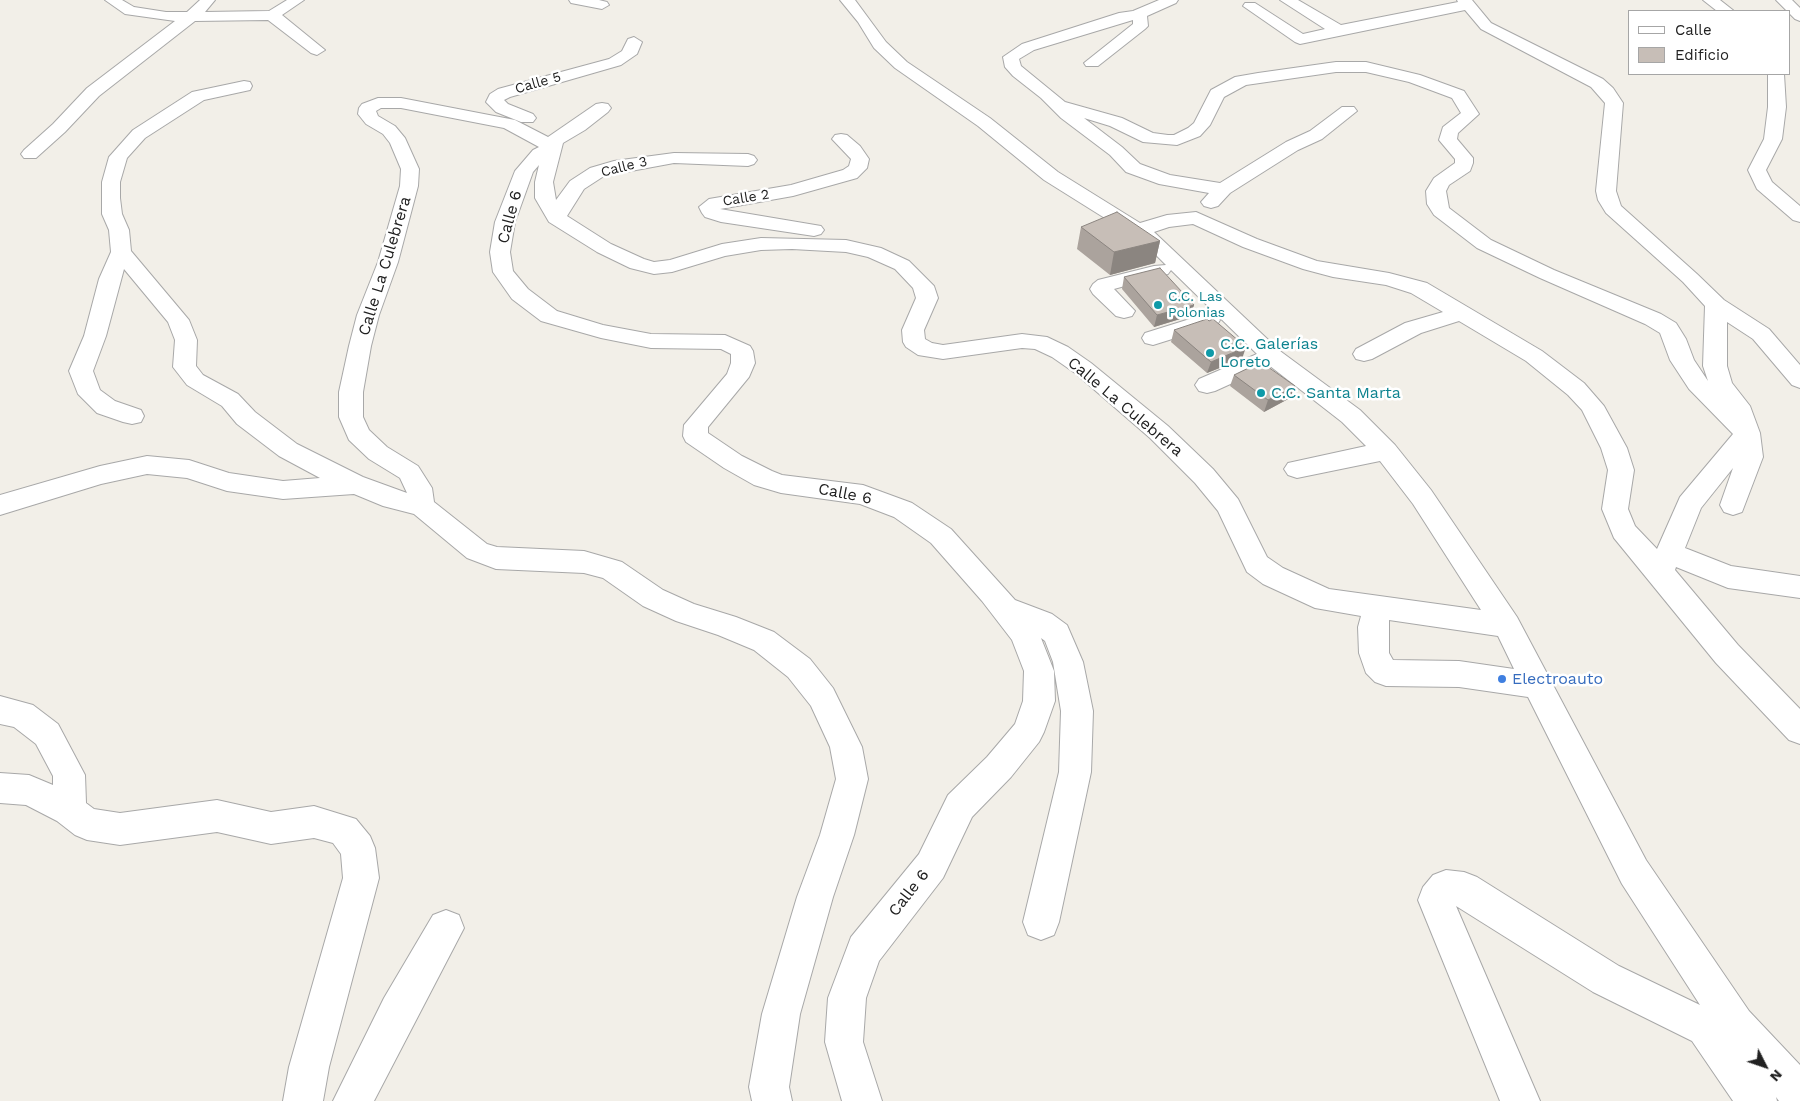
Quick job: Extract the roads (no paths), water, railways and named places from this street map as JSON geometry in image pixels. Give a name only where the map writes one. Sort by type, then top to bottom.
[{"type":"street","points":[[112,0],[130,11],[143,14],[192,16],[272,15],[297,0]]},
{"type":"street","points":[[30,154],[59,128],[93,92],[192,16],[208,0]]},
{"type":"street","points":[[576,0],[602,6]]},
{"type":"street","points":[[847,0],[864,20],[880,45],[919,80],[951,98],[1051,176],[1138,230],[1179,265],[1272,356],[1351,416],[1386,451],[1422,497],[1507,625],[1634,872],[1720,1026],[1757,1101]]},
{"type":"street","points":[[1139,19],[1171,0]]},
{"type":"street","points":[[1287,0],[1339,30]]},
{"type":"street","points":[[1710,0],[1725,10]]},
{"type":"street","points":[[1783,0],[1800,16]]},
{"type":"street","points":[[1469,2],[1486,26],[1536,54],[1597,83],[1607,92],[1614,103],[1606,191],[1613,209],[1690,278],[1716,305],[1761,334],[1800,380]]},
{"type":"street","points":[[1281,43],[1469,2],[1492,17],[1560,53]]},
{"type":"street","points":[[1250,6],[1300,39]]},
{"type":"street","points":[[272,15],[317,50]]},
{"type":"street","points":[[1129,48],[1151,26],[1139,19],[1124,16],[1028,48],[1011,58],[1013,67],[1019,73],[1116,151],[1133,168],[1166,180],[1222,189]]},
{"type":"street","points":[[1092,64],[1140,26],[1139,19]]},
{"type":"street","name":"Calle 5","points":[[554,143],[551,133],[540,125],[502,108],[494,102],[496,98],[504,93],[622,59],[629,54],[634,42]]},
{"type":"street","points":[[1060,106],[1116,122],[1150,138],[1177,140],[1194,132],[1202,125],[1217,94],[1241,81],[1336,67],[1366,67],[1390,71],[1448,90],[1463,100],[1470,114],[1449,131],[1448,140],[1464,158],[1464,163],[1463,167],[1441,182],[1436,191],[1437,204],[1441,212],[1484,244],[1547,274],[1652,319],[1668,328],[1675,339],[1682,360],[1697,384],[1733,422],[1748,433]]},
{"type":"street","points":[[1776,75],[1777,107],[1773,139],[1757,170],[1764,185],[1800,216]]},
{"type":"street","points":[[132,416],[106,408],[90,394],[82,371],[97,328],[110,279],[121,252],[119,230],[112,214],[110,198],[111,182],[118,157],[139,134],[198,96],[244,86]]},
{"type":"street","name":"Calle La Culebrera","points":[[422,506],[419,488],[409,472],[378,453],[358,434],[351,417],[351,392],[362,338],[388,262],[409,186],[410,169],[403,149],[389,130],[372,120],[367,114],[368,108],[378,103],[401,104],[509,124],[554,143]]},
{"type":"street","points":[[556,218],[545,198],[544,182],[554,143],[602,108]]},
{"type":"street","points":[[1196,218],[1222,189],[1292,146],[1316,135],[1348,111]]},
{"type":"street","name":"Calle 2","points":[[841,139],[854,150],[860,159],[858,168],[850,174],[793,190],[716,202],[709,207],[712,213],[721,216],[843,235],[862,240],[874,252]]},
{"type":"street","name":"Calle 6","points":[[554,143],[539,154],[524,171],[505,222],[500,252],[503,272],[520,294],[549,316],[601,332],[652,341],[725,342],[742,350],[743,363],[737,378],[696,425],[695,436],[733,462],[772,481],[862,495],[903,510],[941,536],[1006,609],[1025,634],[1039,671],[1038,701],[1028,732],[999,768],[960,806],[931,866],[864,950],[847,998],[844,1042],[862,1101]]},
{"type":"street","name":"Calle 3","points":[[556,218],[577,185],[597,172],[655,159],[748,160]]},
{"type":"street","name":"Calle La Culebrera","points":[[556,218],[604,248],[637,264],[654,268],[672,266],[722,250],[761,244],[792,243],[846,246],[874,252],[902,265],[923,286],[928,298],[914,330],[914,342],[926,350],[943,352],[1022,341],[1039,342],[1060,352],[1083,368],[1159,432],[1204,476],[1229,506],[1258,564],[1273,576],[1325,600],[1507,625]]},
{"type":"street","points":[[1138,230],[1167,221],[1196,218],[1250,243],[1310,265],[1333,271],[1389,279],[1419,288],[1534,356],[1576,389],[1592,406],[1614,448],[1621,470],[1615,509],[1624,531],[1662,560],[1727,654],[1800,730]]},
{"type":"street","points":[[121,252],[178,320],[186,340],[184,358],[186,367],[195,380],[230,400],[246,418],[288,450],[356,484],[392,499],[422,506],[477,551],[496,558],[584,562],[612,570],[653,598],[686,614],[726,625],[764,640],[799,668],[822,697],[846,747],[852,779],[837,836],[815,897],[781,1014],[769,1087],[772,1101]]},
{"type":"street","points":[[1124,311],[1101,289],[1106,285],[1179,265]]},
{"type":"street","points":[[1716,305],[1715,366],[1721,385],[1738,406],[1748,433],[1750,456],[1733,505]]},
{"type":"street","points":[[1153,338],[1229,313]]},
{"type":"street","points":[[1364,354],[1413,328],[1462,313]]},
{"type":"street","points":[[1207,385],[1272,356]]},
{"type":"street","points":[[1662,560],[1689,504],[1748,433]]},
{"type":"street","points":[[1298,469],[1386,451]]},
{"type":"street","points":[[0,505],[100,475],[147,465],[188,469],[227,482],[283,490],[356,484]]},
{"type":"street","points":[[1662,560],[1728,577],[1800,588]]},
{"type":"street","points":[[1377,607],[1373,627],[1374,653],[1376,664],[1386,673],[1459,674],[1538,685]]},
{"type":"street","points":[[1006,609],[1042,622],[1056,634],[1068,662],[1078,711],[1075,772],[1041,922]]},
{"type":"street","points":[[0,710],[22,715],[47,734],[69,775],[70,810]]},
{"type":"street","points":[[0,788],[28,790],[70,810],[87,824],[120,829],[217,816],[271,828],[314,822],[344,830],[358,848],[361,878],[309,1067],[302,1101]]},
{"type":"street","points":[[1520,1101],[1436,900],[1446,886],[1464,889],[1606,979],[1720,1026],[1800,1094]]},
{"type":"street","points":[[353,1101],[398,1012],[446,928]]},
{"type":"place","name":"C.C. Las Polonias","points":[[1158,305]]},
{"type":"place","name":"C.C. Galerías Loreto","points":[[1210,353]]},
{"type":"place","name":"C.C. Santa Marta","points":[[1261,393]]},
{"type":"place","name":"Electroauto","points":[[1502,679]]}]
